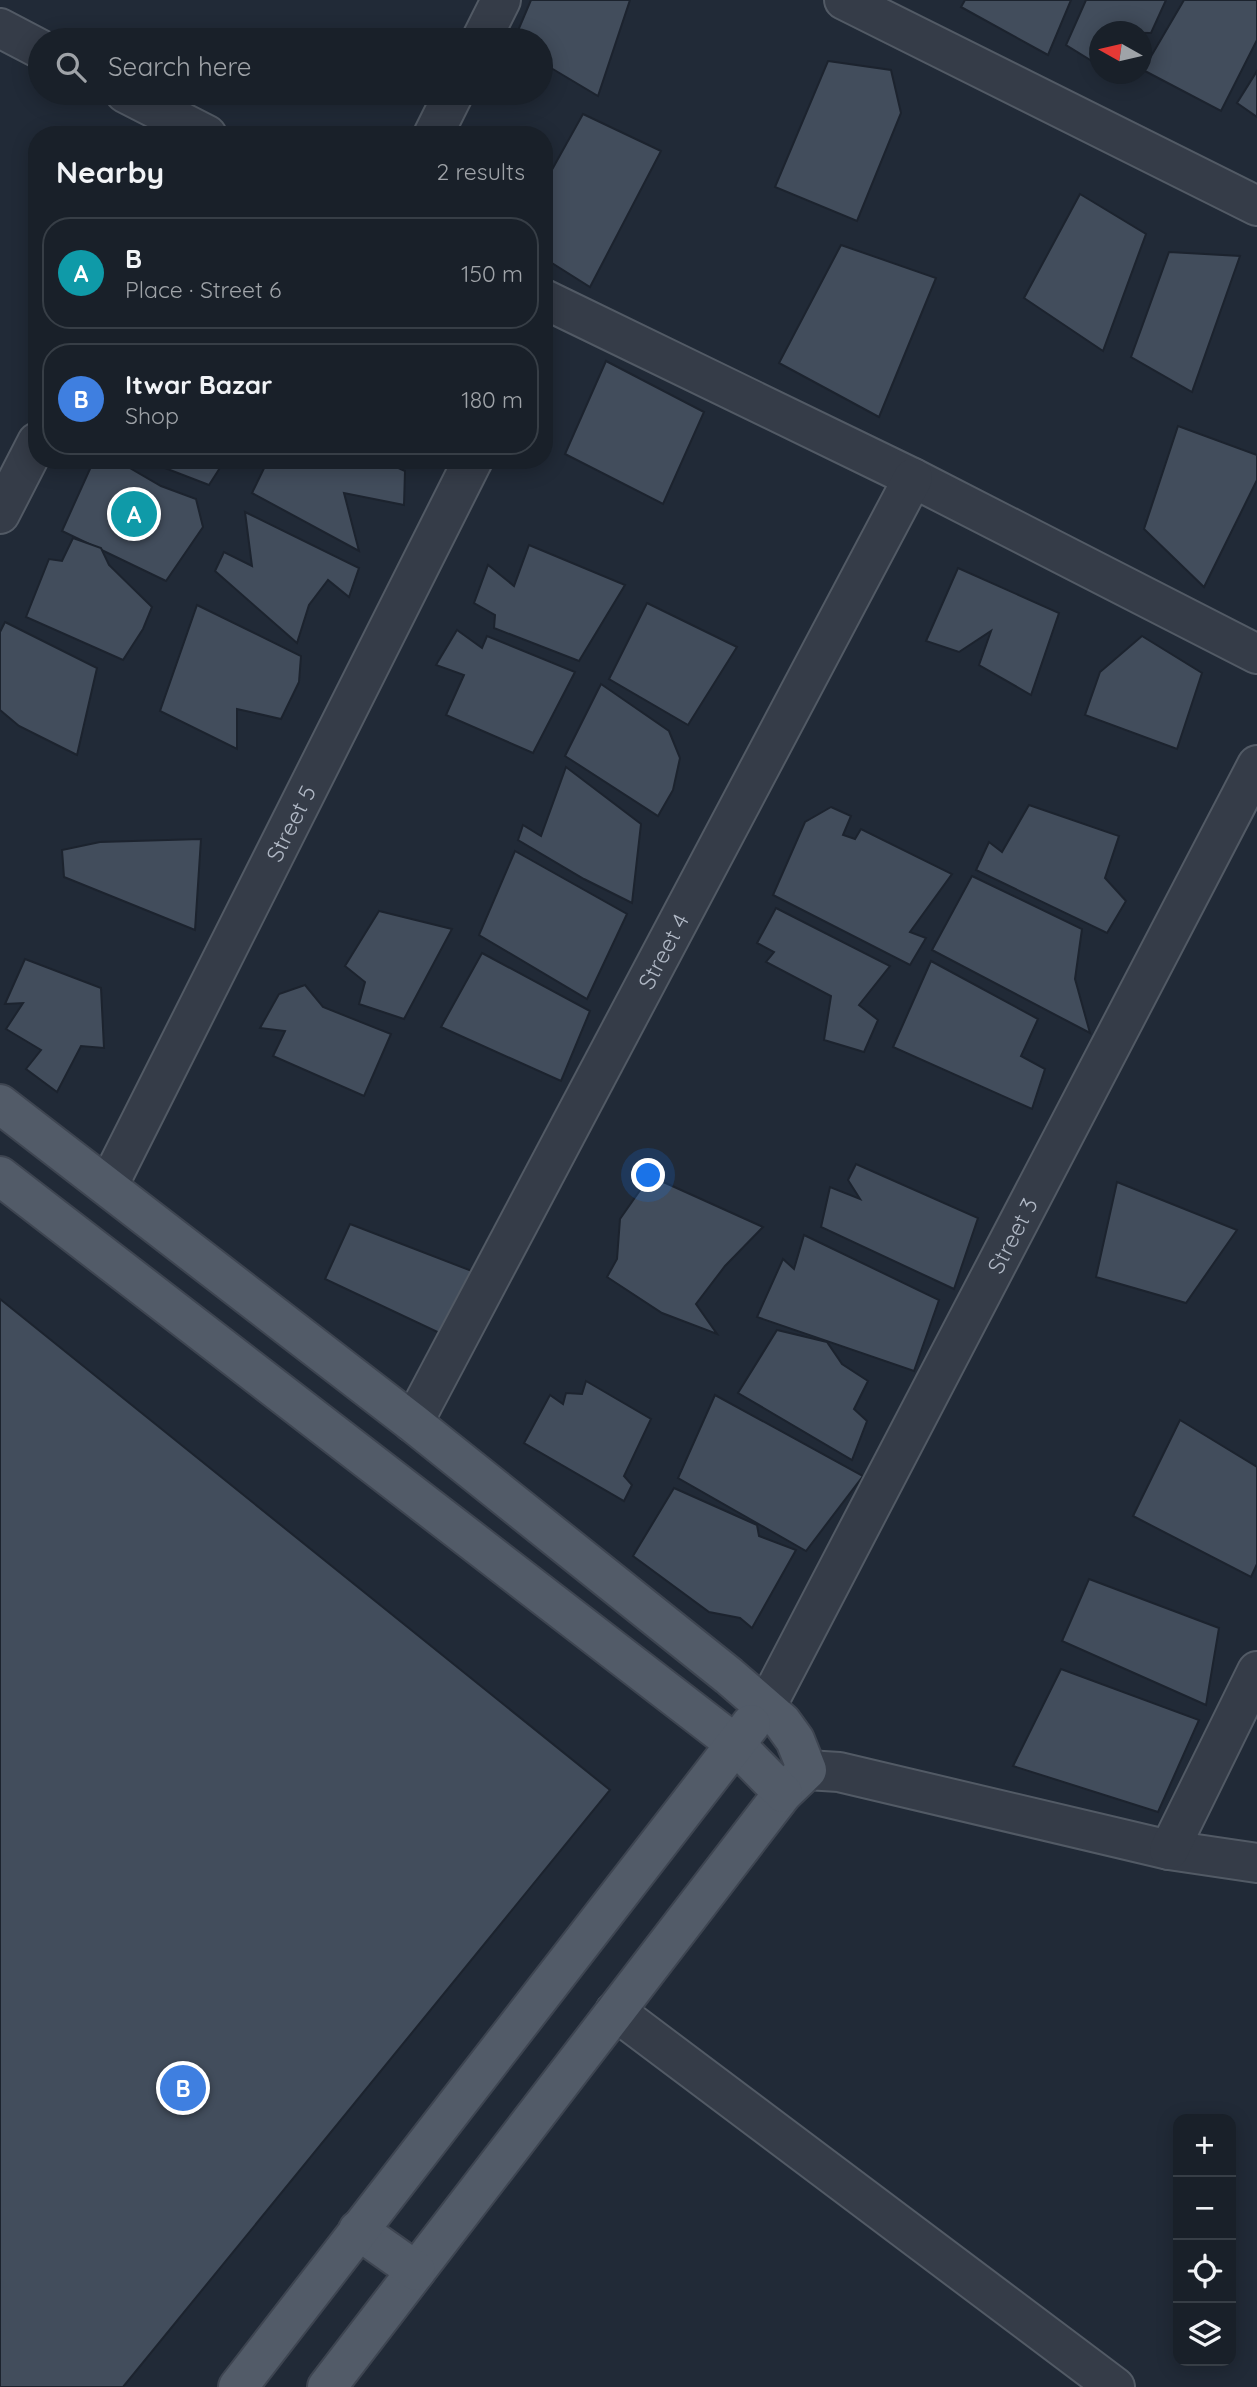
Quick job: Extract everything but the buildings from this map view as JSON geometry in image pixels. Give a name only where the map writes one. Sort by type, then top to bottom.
[{"type":"main road","points":[[0,1104],[414,1423],[766,1707],[795,1740],[795,1782],[615,2011],[327,2387]]},
{"type":"main road","points":[[0,1175],[734,1743],[795,1782]]},
{"type":"main road","points":[[238,2387],[734,1743],[766,1707]]},
{"type":"main road","points":[[358,2230],[416,2271]]},
{"type":"street","points":[[487,28],[501,0]]},
{"type":"street","points":[[844,0],[1257,206]]},
{"type":"street","points":[[0,28],[28,43]]},
{"type":"street","points":[[147,105],[186,126]]},
{"type":"street","points":[[438,126],[448,105]]},
{"type":"street","points":[[553,310],[913,478],[1257,654]]},
{"type":"street","points":[[0,514],[28,460]]},
{"type":"street","name":"Street 5","points":[[108,1186],[468,469]]},
{"type":"street","name":"Street 4","points":[[414,1423],[913,478]]},
{"type":"street","name":"Street 3","points":[[766,1707],[1257,765]]},
{"type":"street","points":[[1170,1850],[1257,1671]]},
{"type":"street","points":[[795,1782],[839,1772],[1170,1850],[1257,1863]]},
{"type":"street","points":[[615,2011],[1115,2387]]},
{"type":"place","name":"B","points":[[134,514]]},
{"type":"place","name":"Itwar Bazar","points":[[183,2088]]}]
